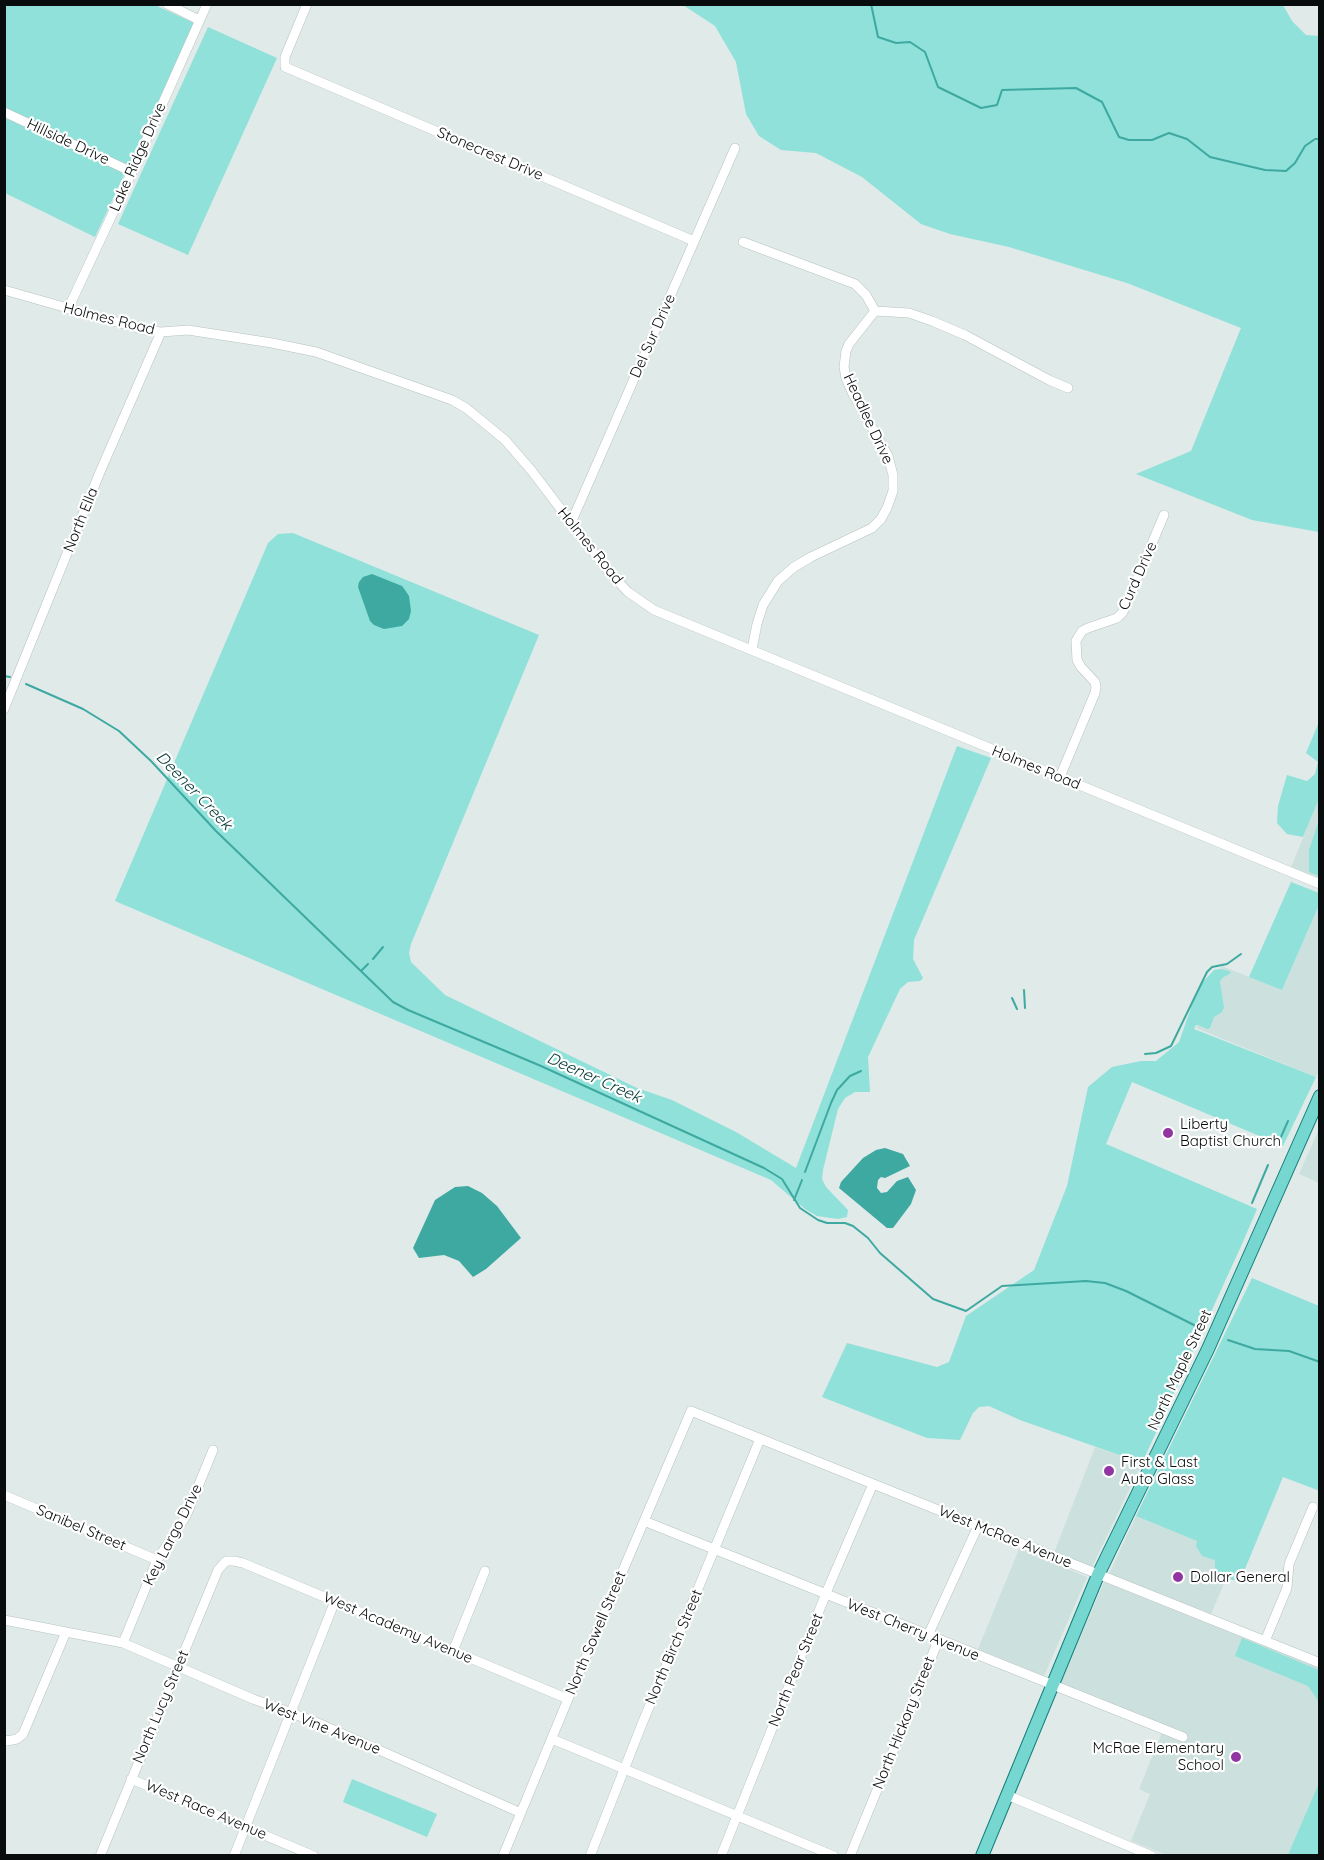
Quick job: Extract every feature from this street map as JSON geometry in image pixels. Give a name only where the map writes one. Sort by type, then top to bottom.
[{"type":"main road","name":"North Maple Street","points":[[982,1856],[1098,1575],[1208,1349],[1320,1096]]},
{"type":"street","points":[[167,4],[199,20]]},
{"type":"street","name":"Lake Ridge Drive","points":[[68,309],[207,4]]},
{"type":"street","name":"Stonecrest Drive","points":[[307,4],[285,57],[285,67],[694,242]]},
{"type":"street","name":"Hillside Drive","points":[[4,112],[132,172]]},
{"type":"street","name":"Del Sur Drive","points":[[571,524],[735,148]]},
{"type":"street","points":[[743,242],[855,284],[866,295],[875,311],[909,312],[965,334],[1068,388]]},
{"type":"street","name":"Holmes Road","points":[[4,290],[130,327],[161,332],[188,330],[300,348],[452,400],[466,408],[505,440],[531,470],[608,571],[628,592],[654,610],[1320,884]]},
{"type":"street","name":"Headlee Drive","points":[[752,649],[764,605],[778,581],[794,567],[811,557],[867,532],[881,519],[887,508],[893,491],[893,475],[888,456],[852,392],[844,367],[849,344],[875,311]]},
{"type":"street","name":"North Ella","points":[[4,709],[100,472],[161,332]]},
{"type":"street","name":"Curd Drive","points":[[1060,777],[1096,687],[1095,682],[1077,660],[1076,641],[1082,631],[1117,618],[1123,612],[1164,515]]},
{"type":"street","name":"West McRae Avenue","points":[[691,1411],[1320,1663]]},
{"type":"street","name":"North Sowell Street","points":[[504,1853],[691,1411]]},
{"type":"street","name":"North Birch Street","points":[[590,1856],[760,1439]]},
{"type":"street","name":"Key Largo Drive","points":[[123,1643],[157,1560],[186,1516],[213,1450]]},
{"type":"street","name":"North Pear Street","points":[[721,1856],[873,1484]]},
{"type":"street","name":"Sanibel Street","points":[[4,1495],[157,1560]]},
{"type":"street","points":[[1265,1641],[1287,1588],[1289,1564],[1313,1507]]},
{"type":"street","name":"West Cherry Avenue","points":[[644,1521],[1183,1737]]},
{"type":"street","name":"North Hickory Street","points":[[850,1856],[936,1646],[930,1631],[978,1526]]},
{"type":"street","name":"West Academy Avenue","points":[[226,1561],[234,1560],[243,1563],[568,1700]]},
{"type":"street","name":"North Lucy Street","points":[[100,1856],[218,1570],[226,1561]]},
{"type":"street","points":[[453,1651],[485,1571]]},
{"type":"street","points":[[234,1856],[335,1601]]},
{"type":"street","points":[[4,1620],[123,1643]]},
{"type":"street","points":[[4,1740],[17,1739],[23,1734],[66,1632]]},
{"type":"street","name":"West Vine Avenue","points":[[123,1643],[253,1699],[316,1722],[521,1813]]},
{"type":"street","points":[[552,1739],[834,1856]]},
{"type":"street","name":"West Race Avenue","points":[[131,1779],[314,1856]]},
{"type":"street","points":[[1007,1795],[1152,1856]]},
{"type":"street","points":[[504,1853],[516,1856]]},
{"type":"shaded area","points":[[5,5],[155,5],[194,23],[129,167],[5,108]]},
{"type":"shaded area","points":[[683,5],[1283,5],[1292,21],[1306,35],[1319,36],[1319,532],[1252,520],[1136,474],[1191,451],[1241,328],[1127,283],[1009,247],[950,234],[921,224],[862,177],[816,153],[781,150],[759,136],[746,114],[736,62],[715,26]]},
{"type":"shaded area","points":[[208,27],[277,58],[188,255],[118,224]]},
{"type":"shaded area","points":[[4,116],[125,173],[95,237],[5,193]]},
{"type":"shaded area","points":[[293,533],[539,635],[411,944],[409,953],[411,962],[445,995],[637,1088],[672,1100],[736,1132],[796,1168],[957,746],[991,758],[914,940],[913,959],[923,978],[920,981],[908,982],[900,989],[868,1057],[870,1092],[855,1092],[845,1098],[838,1109],[822,1179],[826,1187],[848,1210],[847,1217],[838,1219],[817,1216],[805,1209],[771,1180],[115,901],[268,543],[278,534]]},
{"type":"shaded area","points":[[372,574],[402,586],[409,596],[411,611],[409,619],[402,626],[384,629],[370,621],[358,587],[363,577]]},
{"type":"shaded area","points":[[1319,722],[1319,799],[1303,837],[1287,834],[1277,823],[1278,806],[1287,775],[1307,781],[1315,774],[1318,762],[1306,753]]},
{"type":"shaded area","points":[[1319,799],[1319,878],[1291,867]]},
{"type":"shaded area","points":[[1318,823],[1319,876],[1309,872],[1309,850]]},
{"type":"shaded area","points":[[1291,882],[1319,893],[1319,905],[1282,990],[1249,977]]},
{"type":"shaded area","points":[[1319,905],[1320,1069],[1316,1077],[1196,1028],[1222,966],[1282,990]]},
{"type":"shaded area","points":[[1220,969],[1231,973],[1222,978],[1220,982],[1224,1007],[1222,1012],[1214,1017],[1210,1028],[1196,1025],[1194,1029],[1316,1077],[1283,1146],[1132,1082],[1106,1144],[1257,1209],[1142,1463],[1020,1420],[989,1406],[979,1407],[973,1413],[960,1440],[927,1438],[822,1397],[847,1343],[937,1367],[949,1362],[966,1316],[1034,1270],[1067,1186],[1088,1087],[1112,1067],[1141,1061],[1156,1061],[1179,1042],[1202,983],[1214,970]]},
{"type":"shaded area","points":[[1319,1129],[1319,1183],[1299,1174]]},
{"type":"shaded area","points":[[885,1148],[903,1154],[910,1166],[885,1178],[881,1177],[877,1188],[881,1193],[887,1192],[897,1181],[908,1177],[916,1190],[911,1204],[893,1228],[887,1228],[839,1188],[841,1182],[863,1158],[876,1150]]},
{"type":"shaded area","points":[[468,1186],[482,1193],[497,1206],[521,1238],[486,1269],[473,1277],[459,1261],[444,1255],[419,1258],[413,1248],[435,1200],[455,1187]]},
{"type":"shaded area","points":[[1252,1278],[1319,1306],[1320,1491],[1283,1477],[1240,1581],[1226,1579],[1215,1571],[1215,1560],[1202,1556],[1196,1546],[1197,1541],[1136,1516]]},
{"type":"shaded area","points":[[1095,1447],[1142,1463],[1091,1569],[1054,1553]]},
{"type":"shaded area","points":[[1136,1516],[1198,1541],[1215,1559],[1215,1571],[1226,1579],[1211,1614],[1109,1574]]},
{"type":"shaded area","points":[[1019,1549],[1087,1577],[1044,1676],[978,1649]]},
{"type":"shaded area","name":"McRae Elementary School","points":[[1104,1582],[1319,1668],[1319,1855],[1167,1855],[1131,1841],[1150,1794],[1139,1789],[1165,1725],[1060,1684]]},
{"type":"shaded area","points":[[1242,1638],[1319,1670],[1319,1702],[1308,1686],[1235,1656]]},
{"type":"shaded area","points":[[352,1779],[437,1814],[427,1837],[343,1802]]},
{"type":"shaded area","points":[[1319,1783],[1319,1855],[1288,1855],[1297,1834]]},
{"type":"waterway","points":[[871,4],[878,37],[896,43],[910,42],[925,52],[938,87],[981,108],[997,105],[1002,90],[1076,88],[1102,102],[1119,137],[1129,140],[1152,140],[1169,133],[1187,139],[1210,157],[1265,170],[1286,171],[1295,163],[1305,146],[1315,139],[1320,139]]},
{"type":"waterway","name":"Deener Creek","points":[[4,676],[10,677]]},
{"type":"waterway","name":"Deener Creek","points":[[26,684],[83,709],[119,731],[151,761],[216,831],[393,1002],[541,1066],[764,1168],[782,1179],[800,1208],[818,1220],[853,1226],[933,1299],[966,1311],[1002,1286],[1086,1281],[1105,1283],[1204,1330]]},
{"type":"waterway","points":[[373,959],[383,947]]},
{"type":"waterway","points":[[1145,1054],[1156,1053],[1171,1046],[1207,972],[1212,967],[1227,964],[1241,954]]},
{"type":"waterway","points":[[361,971],[368,964]]},
{"type":"waterway","points":[[1024,990],[1025,1008]]},
{"type":"waterway","points":[[1012,998],[1017,1009]]},
{"type":"waterway","points":[[805,1172],[837,1090],[850,1076],[861,1071]]},
{"type":"waterway","points":[[1277,1146],[1288,1121]]},
{"type":"waterway","points":[[1252,1203],[1268,1165]]},
{"type":"waterway","points":[[794,1200],[802,1180]]},
{"type":"waterway","name":"Deener Creek","points":[[1228,1340],[1255,1349],[1289,1351],[1320,1362]]},
{"type":"place","name":"Liberty Baptist Church","points":[[1168,1133]]},
{"type":"place","name":"First & Last Auto Glass","points":[[1109,1471]]},
{"type":"place","name":"Dollar General","points":[[1178,1577]]},
{"type":"place","name":"McRae Elementary School","points":[[1236,1757]]}]
